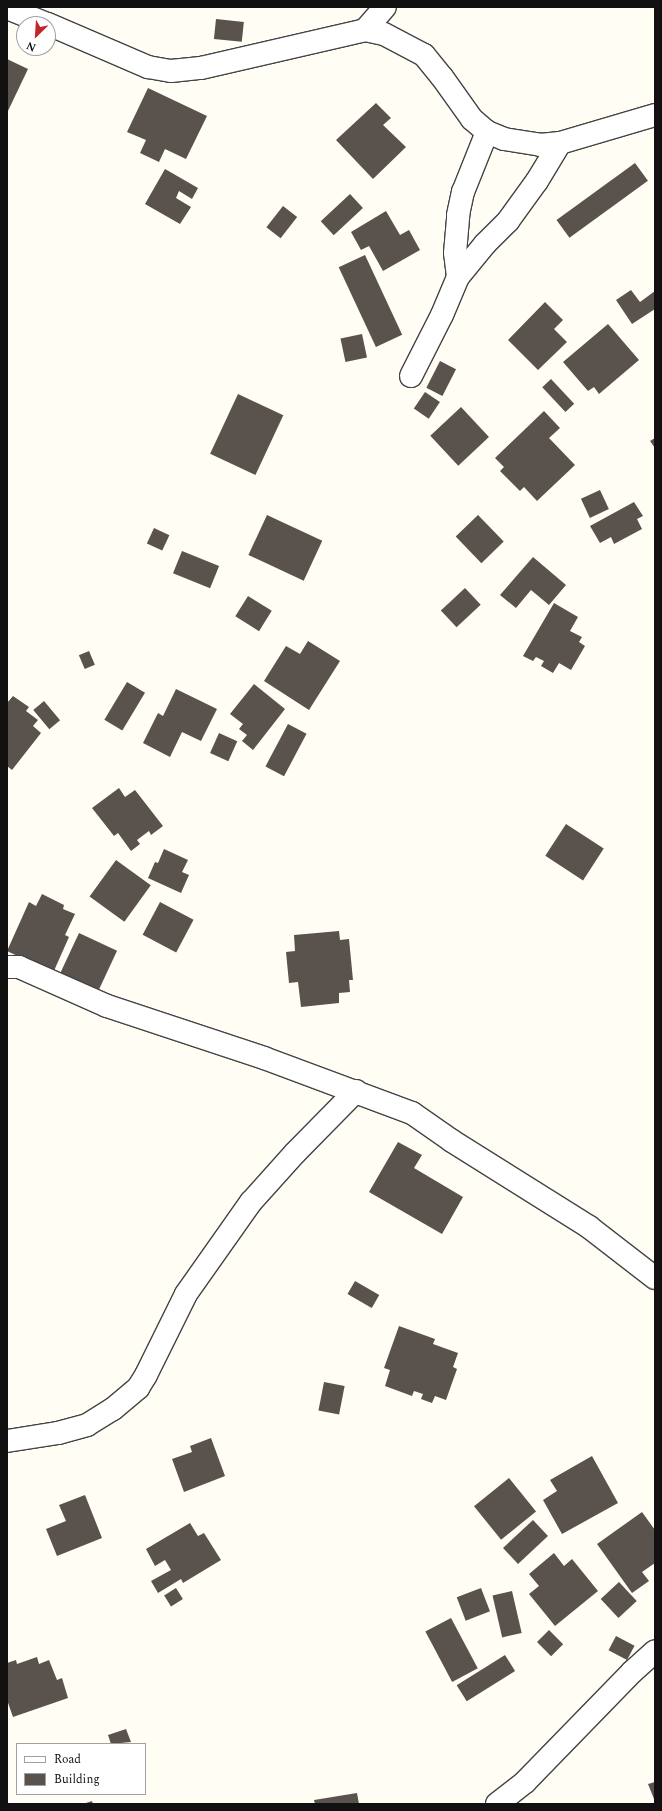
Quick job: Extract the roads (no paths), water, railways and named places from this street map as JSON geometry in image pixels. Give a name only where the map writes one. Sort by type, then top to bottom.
[{"type":"street","points":[[365,30],[385,7]]},
{"type":"street","points":[[7,8],[28,16]]},
{"type":"street","points":[[56,27],[148,66],[171,71],[201,68],[365,30],[384,34],[424,55],[472,119],[487,132],[504,139],[540,145],[560,143],[655,115]]},
{"type":"street","points":[[458,277],[455,253],[458,215],[463,192],[487,132]]},
{"type":"street","points":[[411,376],[442,315],[458,277],[485,244],[508,221],[537,181],[560,143]]},
{"type":"street","points":[[7,966],[19,967],[107,1006],[356,1091],[412,1113],[452,1141],[589,1227],[655,1278]]},
{"type":"street","points":[[7,1441],[58,1433],[87,1425],[113,1409],[138,1388],[146,1375],[186,1294],[251,1202],[294,1153],[356,1091]]},
{"type":"street","points":[[497,1804],[525,1782],[632,1672],[655,1651]]}]
